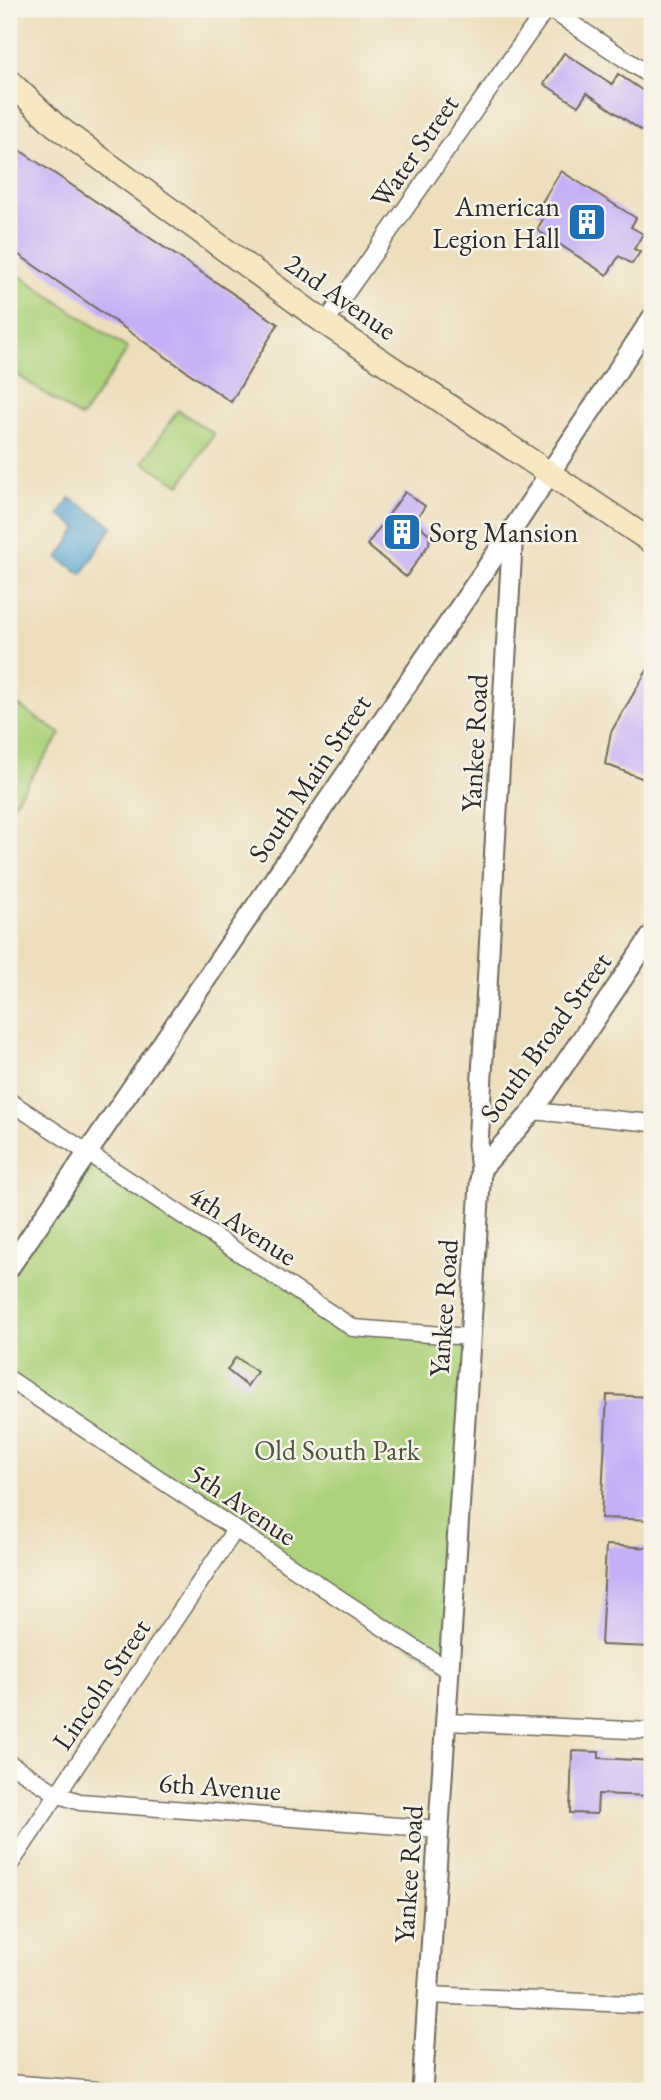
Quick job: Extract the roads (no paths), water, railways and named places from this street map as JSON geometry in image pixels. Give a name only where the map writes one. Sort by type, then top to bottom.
[{"type":"main road","name":"2nd Avenue","points":[[9,81],[55,125],[325,323],[652,542]]},
{"type":"street","points":[[548,9],[652,77]]},
{"type":"street","name":"Water Street","points":[[325,323],[548,9]]},
{"type":"street","name":"South Main Street","points":[[9,1268],[513,529],[652,318]]},
{"type":"street","name":"Yankee Road","points":[[422,2091],[481,1169],[478,1145],[513,529]]},
{"type":"street","name":"South Broad Street","points":[[481,1169],[533,1111],[652,935]]},
{"type":"street","name":"4th Avenue","points":[[9,1101],[85,1154],[353,1328],[470,1337]]},
{"type":"street","points":[[533,1111],[652,1123]]},
{"type":"street","name":"5th Avenue","points":[[9,1379],[449,1671]]},
{"type":"street","name":"Lincoln Street","points":[[9,1866],[234,1530]]},
{"type":"street","points":[[447,1721],[652,1731]]},
{"type":"street","name":"6th Avenue","points":[[9,1763],[59,1795],[80,1802],[438,1829]]},
{"type":"street","points":[[429,1995],[652,2005]]},
{"type":"street","points":[[9,2083],[109,2091]]},
{"type":"water","points":[[70,498],[113,526],[82,574],[58,558],[78,528],[59,515]]},
{"type":"place","name":"American Legion Hall","points":[[587,222]]},
{"type":"place","name":"Sorg Mansion","points":[[402,532]]},
{"type":"park label","name":"Old South Park","points":[[337,1450]]}]
